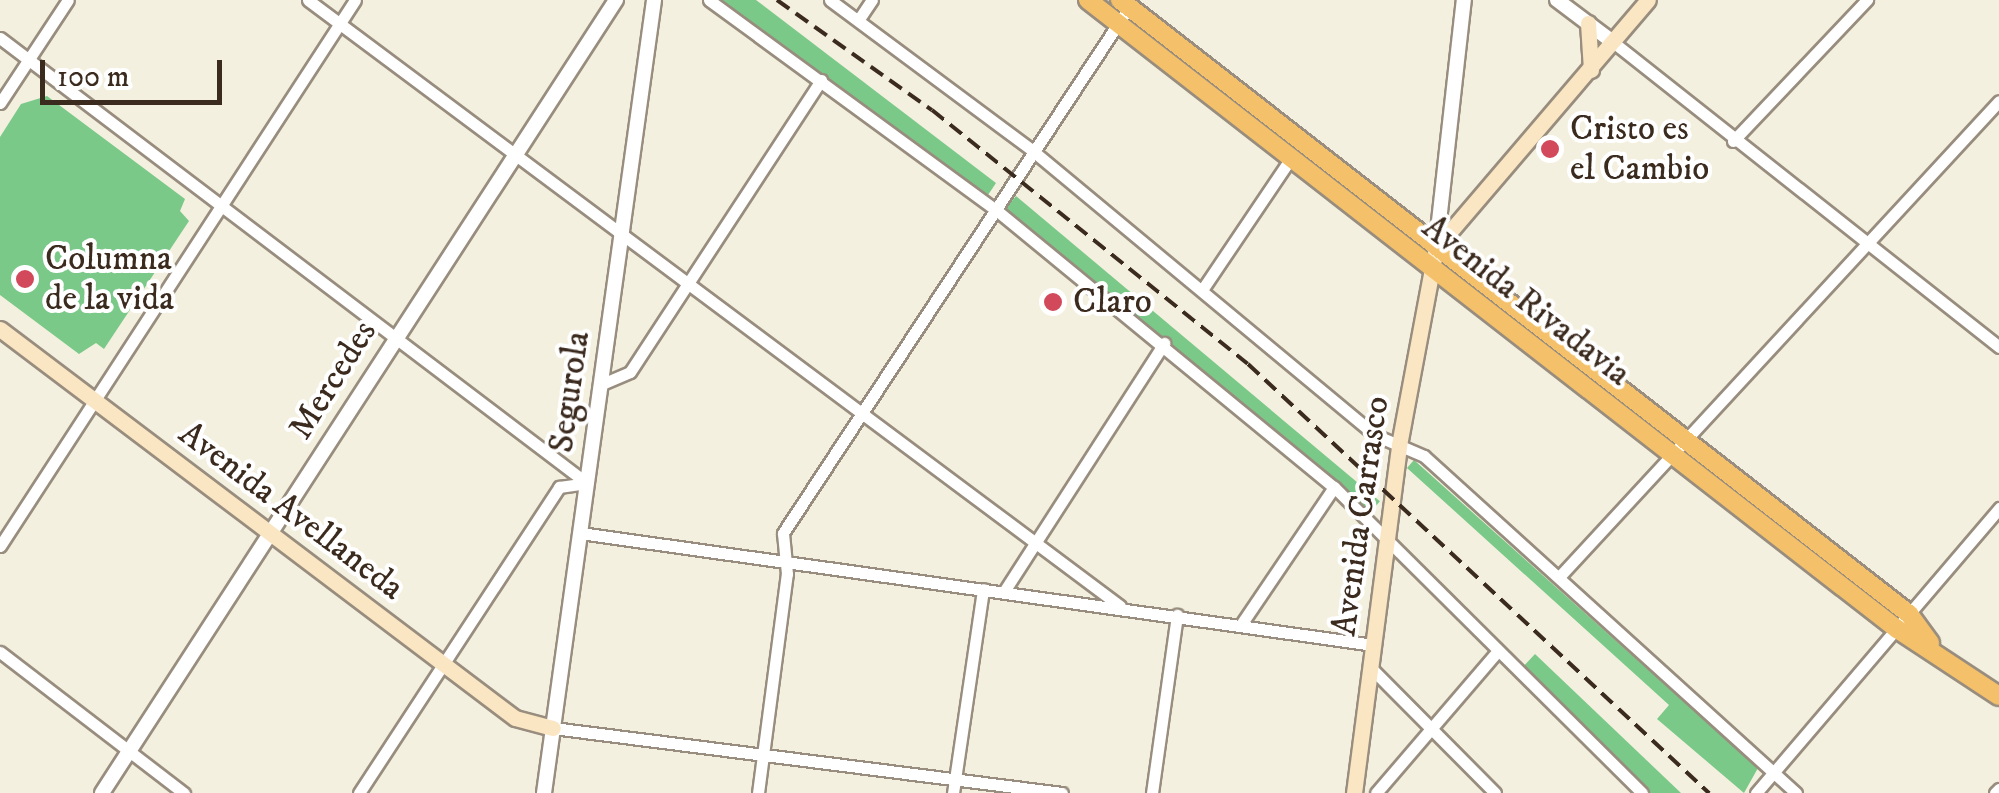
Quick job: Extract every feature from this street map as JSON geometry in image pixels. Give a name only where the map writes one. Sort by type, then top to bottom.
[{"type":"main road","name":"Avenida Rivadavia","points":[[1088,0],[1436,248],[1675,445],[1999,696]]},
{"type":"main road","points":[[1436,248],[1590,74],[1648,0]]},
{"type":"main road","name":"Avenida Rivadavia","points":[[1124,4],[1430,267],[1675,445]]},
{"type":"main road","points":[[1588,24],[1596,40],[1590,74]]},
{"type":"main road","name":"Avenida Carrasco","points":[[1354,793],[1399,445],[1436,248]]},
{"type":"main road","name":"Avenida Avellaneda","points":[[0,329],[515,718],[552,728]]},
{"type":"street","points":[[0,103],[68,0]]},
{"type":"street","points":[[308,0],[1120,606]]},
{"type":"street","points":[[0,546],[355,0]]},
{"type":"street","name":"Mercedes","points":[[102,793],[616,0]]},
{"type":"street","name":"Segurola","points":[[544,793],[654,0]]},
{"type":"street","points":[[709,0],[995,208],[1164,343],[1334,487],[1642,793]]},
{"type":"street","points":[[830,0],[1034,151],[1204,288],[1376,435],[1424,456],[1796,793]]},
{"type":"street","points":[[859,19],[872,0]]},
{"type":"street","points":[[1436,248],[1464,0]]},
{"type":"street","points":[[1557,0],[1733,142],[1999,347]]},
{"type":"street","points":[[1733,142],[1867,0]]},
{"type":"street","points":[[758,793],[783,533],[1118,24],[1124,4]]},
{"type":"street","points":[[0,38],[586,482]]},
{"type":"street","points":[[602,384],[630,372],[821,80]]},
{"type":"street","points":[[1558,577],[1675,445],[1999,100]]},
{"type":"street","points":[[1204,288],[1296,151]]},
{"type":"street","points":[[1005,590],[1164,343]]},
{"type":"street","points":[[359,793],[559,487],[586,482]]},
{"type":"street","points":[[1242,624],[1334,487]]},
{"type":"street","points":[[1756,793],[1999,508]]},
{"type":"street","points":[[580,533],[1120,606],[1374,645]]},
{"type":"street","points":[[954,793],[983,589]]},
{"type":"street","points":[[1152,793],[1177,615]]},
{"type":"street","points":[[0,652],[184,793]]},
{"type":"street","points":[[1376,793],[1497,652]]},
{"type":"street","points":[[1371,668],[1495,793]]},
{"type":"street","points":[[552,728],[1062,793]]},
{"type":"green space","points":[[717,0],[756,0],[996,183],[988,195]]},
{"type":"green space","points":[[47,96],[185,199],[180,211],[189,221],[104,349],[96,343],[79,354],[0,295],[0,137],[21,104]]},
{"type":"green space","points":[[1016,196],[1380,501],[1369,514],[1005,209]]},
{"type":"green space","points":[[1696,459],[1886,607],[1694,462]]},
{"type":"green space","points":[[1414,460],[1758,768],[1744,793],[1657,719],[1669,705],[1407,468]]},
{"type":"green space","points":[[1535,654],[1681,793],[1649,793],[1522,668]]},
{"type":"railway","points":[[777,0],[932,110],[1248,364],[1709,793]]},
{"type":"place","name":"Cristo es el Cambio","points":[[1550,149]]},
{"type":"place","name":"Columna de la vida","points":[[25,279]]},
{"type":"place","name":"Claro","points":[[1053,302]]}]
